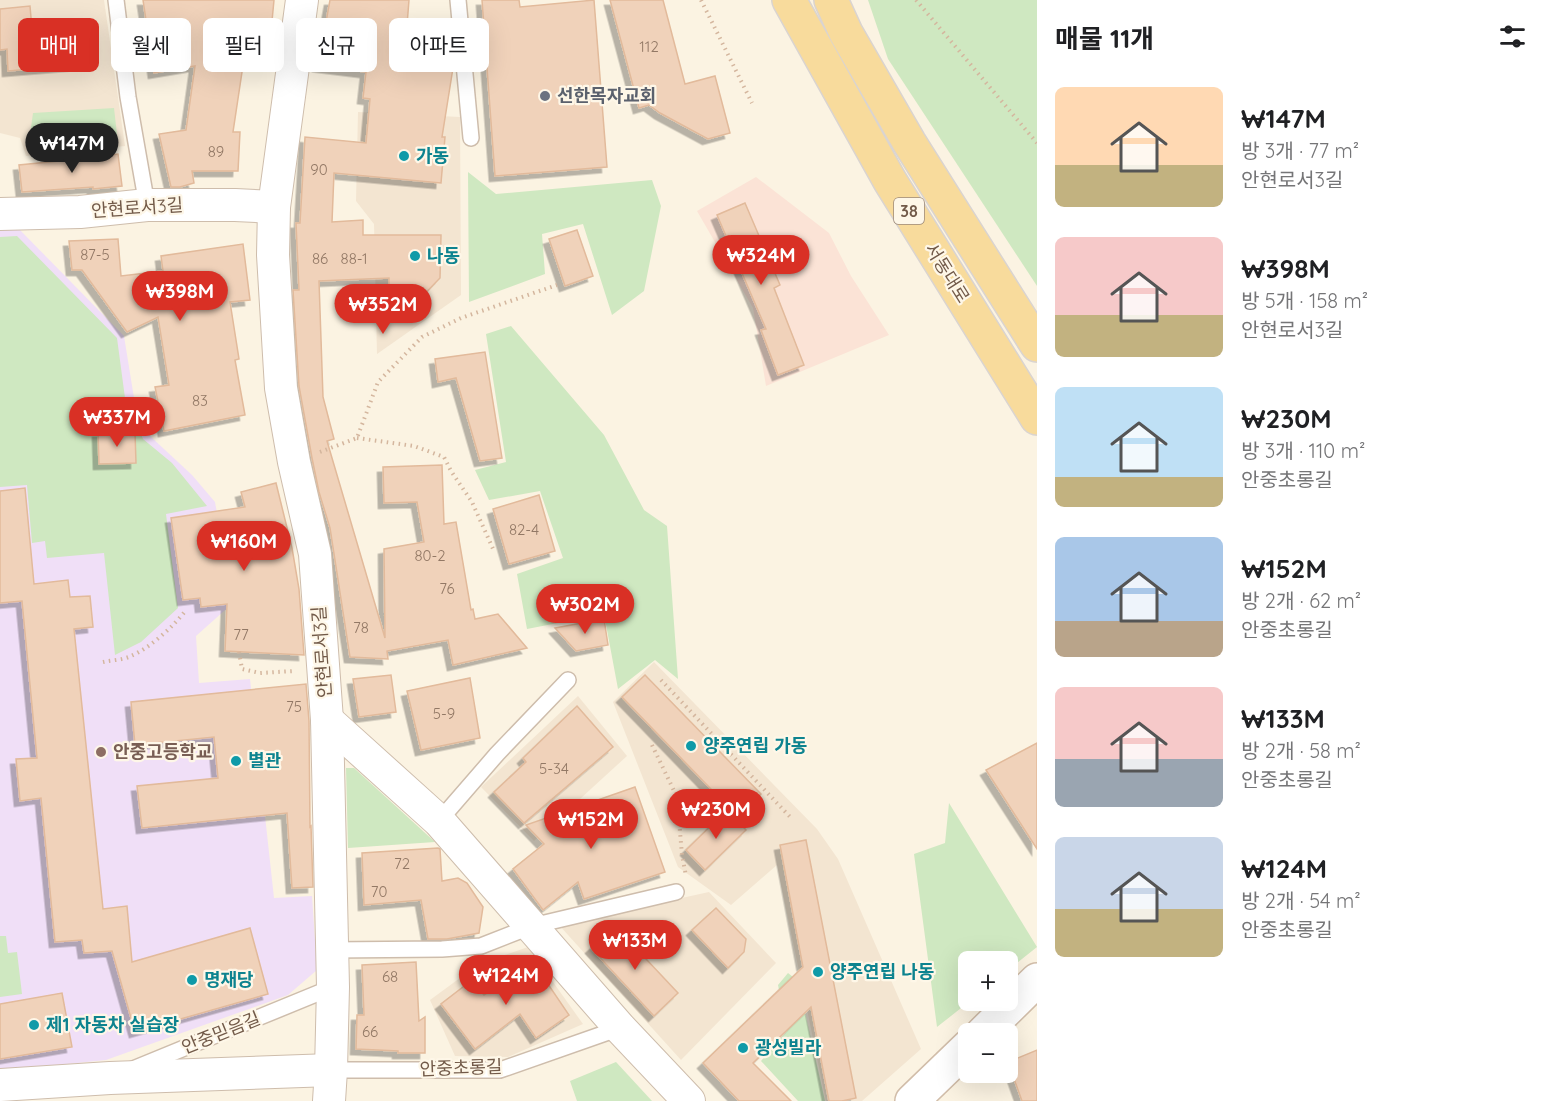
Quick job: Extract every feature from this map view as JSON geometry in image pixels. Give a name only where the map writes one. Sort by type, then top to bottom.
[{"type":"main road","name":"서동대로","points":[[789,0],[890,181],[1037,418]]},
{"type":"main road","name":"서동대로","points":[[831,0],[846,33],[909,142],[1037,345]]},
{"type":"street","name":"안현로서3길","points":[[302,0],[274,207],[273,255],[280,388],[315,554],[327,720],[333,987],[329,1101]]},
{"type":"street","name":"안현로서3길","points":[[0,214],[80,212],[147,205],[274,207]]},
{"type":"street","points":[[327,720],[439,821],[621,1028],[689,1101]]},
{"type":"street","points":[[993,1023],[1037,981]]},
{"type":"street","points":[[912,1101],[958,1057]]},
{"type":"street","name":"안중믿음길","points":[[0,1085],[110,1078],[331,1070]]},
{"type":"lane","points":[[116,0],[128,97],[147,205]]},
{"type":"lane","points":[[458,0],[471,138]]},
{"type":"lane","points":[[439,821],[497,754],[568,680]]},
{"type":"lane","points":[[331,950],[442,949],[481,946],[532,926],[676,892]]},
{"type":"lane","name":"안중믿음길","points":[[110,1078],[333,987]]},
{"type":"lane","name":"안중초롱길","points":[[331,1070],[500,1070],[621,1028]]},
{"type":"path","points":[[701,0],[752,103]]},
{"type":"path","points":[[916,0],[1037,143]]},
{"type":"path","points":[[357,438],[378,382],[422,337],[461,318],[557,285]]},
{"type":"path","points":[[294,462],[357,438],[414,446],[444,457],[472,502],[494,551]]},
{"type":"path","points":[[103,662],[130,657],[144,648],[186,610]]},
{"type":"path","points":[[239,652],[242,669],[260,673],[323,670]]},
{"type":"path","points":[[661,680],[792,819]]},
{"type":"path","points":[[652,745],[677,797],[686,877]]},
{"type":"shaded area","points":[[0,0],[104,0],[111,49],[111,72],[114,72],[125,146],[26,156],[20,138],[0,133]]},
{"type":"shaded area","points":[[358,112],[460,117],[461,295],[377,354],[374,224],[356,201]]},
{"type":"shaded area","points":[[756,177],[829,233],[851,276],[889,335],[766,386],[753,308],[697,211]]},
{"type":"shaded area","points":[[0,229],[19,229],[124,336],[134,398],[150,436],[192,475],[215,502],[233,603],[196,636],[199,683],[250,679],[274,898],[312,896],[317,970],[288,995],[106,1060],[0,1071]]},
{"type":"shaded area","points":[[654,662],[817,829],[838,859],[921,1049],[862,1101],[826,1101],[777,865],[731,905],[678,867],[613,702]]},
{"type":"shaded area","points":[[578,696],[627,756],[534,841],[481,787]]},
{"type":"shaded area","points":[[709,892],[776,963],[681,1060],[559,925]]},
{"type":"shaded area","points":[[528,947],[583,1024],[508,1057],[455,1056],[430,1000],[479,964]]},
{"type":"green space","points":[[868,0],[1037,0],[1037,286],[888,59]]},
{"type":"green space","points":[[114,108],[118,143],[28,149],[33,113]]},
{"type":"green space","points":[[468,172],[496,194],[652,180],[661,206],[644,291],[612,315],[583,224],[542,234],[545,274],[469,302]]},
{"type":"green space","points":[[17,236],[117,338],[125,398],[143,439],[172,463],[207,506],[166,514],[178,608],[141,642],[115,655],[104,553],[47,558],[45,541],[32,543],[27,485],[0,487],[0,237]]},
{"type":"green space","points":[[511,326],[604,435],[644,510],[667,526],[678,679],[655,660],[618,689],[604,614],[527,629],[517,574],[563,558],[540,491],[489,500],[475,470],[506,462],[486,334]]},
{"type":"green space","points":[[346,768],[354,768],[435,842],[348,848]]},
{"type":"green space","points":[[949,803],[1037,947],[1018,962],[1018,951],[958,951],[958,1010],[937,1027],[914,854],[945,843]]},
{"type":"green space","points":[[0,936],[6,936],[8,953],[17,952],[22,994],[0,997]]},
{"type":"green space","points":[[788,973],[798,981],[825,1101],[798,1101],[761,1061],[787,1031],[778,985]]},
{"type":"green space","points":[[616,1062],[652,1101],[577,1101],[570,1081]]},
{"type":"building","points":[[143,0],[274,0],[272,18],[203,18],[203,72],[242,72],[233,132],[240,132],[238,171],[192,171],[194,183],[171,187],[159,134],[186,130],[195,66],[191,67],[191,18],[146,18]]},
{"type":"building","points":[[330,0],[409,0],[408,18],[389,18],[389,72],[452,72],[442,137],[445,137],[441,183],[334,173],[332,222],[363,220],[363,235],[441,235],[440,278],[409,310],[389,310],[389,278],[319,281],[323,397],[334,439],[327,441],[385,638],[384,549],[424,542],[417,502],[384,503],[383,467],[442,465],[444,524],[456,522],[471,610],[473,609],[475,619],[498,614],[527,648],[453,665],[448,640],[387,651],[388,659],[350,657],[330,528],[319,492],[299,386],[293,290],[299,290],[296,223],[300,223],[305,137],[366,143],[370,99],[363,98],[366,72],[377,72],[377,18],[327,18]]},
{"type":"building","points":[[482,0],[519,0],[520,7],[594,0],[607,167],[495,176],[487,72],[489,18],[483,18]]},
{"type":"building","points":[[610,0],[663,0],[685,84],[715,76],[730,133],[708,139],[649,105],[639,108]]},
{"type":"building","points":[[30,6],[31,18],[18,18],[18,70],[8,71],[7,49],[0,50],[0,9]]},
{"type":"building","points":[[118,154],[122,186],[22,192],[19,165]]},
{"type":"building","points":[[745,203],[780,285],[774,288],[804,365],[778,375],[761,330],[766,329],[717,215]]},
{"type":"building","points":[[577,230],[593,276],[565,286],[549,239]]},
{"type":"building","points":[[118,239],[121,276],[163,271],[161,256],[243,244],[250,300],[230,302],[239,359],[235,360],[245,415],[164,431],[155,387],[169,385],[158,317],[127,332],[82,270],[72,270],[69,241]]},
{"type":"building","points":[[485,352],[502,458],[480,461],[456,378],[438,382],[435,359]]},
{"type":"building","points":[[98,432],[135,432],[136,463],[99,464]]},
{"type":"building","points":[[276,483],[292,548],[299,589],[304,655],[225,651],[227,604],[201,607],[200,598],[183,600],[171,518],[245,507],[241,492]]},
{"type":"building","points":[[25,488],[34,584],[68,580],[70,597],[90,596],[93,627],[74,629],[103,909],[127,906],[132,962],[250,928],[268,994],[135,1032],[112,951],[84,953],[82,940],[55,942],[41,798],[20,801],[16,759],[37,758],[22,601],[0,603],[0,491]]},
{"type":"building","points":[[539,495],[555,551],[509,564],[493,509]]},
{"type":"building","points":[[604,619],[608,645],[576,651],[555,628]]},
{"type":"building","points":[[391,675],[396,712],[359,717],[353,679]]},
{"type":"building","name":"양주연립 가동","points":[[645,675],[761,794],[738,817],[622,697]]},
{"type":"building","points":[[470,678],[480,738],[421,750],[407,691]]},
{"type":"building","points":[[306,684],[313,887],[292,888],[287,813],[142,828],[137,786],[218,778],[214,737],[135,745],[131,702]]},
{"type":"building","points":[[577,706],[613,747],[524,823],[494,792],[526,762],[523,758]]},
{"type":"building","points":[[1037,743],[1037,849],[986,770]]},
{"type":"building","points":[[635,787],[665,872],[584,899],[578,882],[543,910],[513,869],[544,844],[526,825]]},
{"type":"building","points":[[727,810],[746,830],[705,870],[686,850]]},
{"type":"building","points":[[806,840],[856,1098],[829,1101],[811,1007],[753,1063],[791,1101],[739,1101],[703,1063],[803,967],[780,845]]},
{"type":"building","points":[[440,849],[442,881],[458,878],[467,883],[483,907],[479,933],[447,939],[428,939],[421,900],[364,905],[362,853]]},
{"type":"building","points":[[716,908],[746,939],[744,952],[728,968],[692,930]]},
{"type":"building","points":[[615,926],[678,993],[654,1016],[591,948]]},
{"type":"building","points":[[416,962],[419,1021],[425,1017],[425,1053],[356,1049],[357,1015],[364,1015],[362,965]]},
{"type":"building","points":[[533,962],[569,1015],[536,1038],[520,1014],[475,1049],[441,1004],[472,980],[484,995]]},
{"type":"building","name":"제1 자동차 실습장","points":[[62,993],[72,1047],[0,1059],[0,1004]]},
{"type":"building","points":[[1037,1050],[1037,1101],[1022,1101],[1016,1083],[1018,1083],[1018,1058]]},
{"type":"place","name":"선한목자교회","points":[[545,96]]},
{"type":"place","name":"가동","points":[[404,156]]},
{"type":"place","name":"나동","points":[[415,256]]},
{"type":"place","name":"양주연립 가동","points":[[691,746]]},
{"type":"place","name":"안중고등학교","points":[[101,752]]},
{"type":"place","name":"별관","points":[[236,761]]},
{"type":"place","name":"양주연립 나동","points":[[818,972]]},
{"type":"place","name":"명재당","points":[[192,980]]},
{"type":"place","name":"제1 자동차 실습장","points":[[34,1025]]},
{"type":"place","name":"광성빌라","points":[[743,1048]]}]
